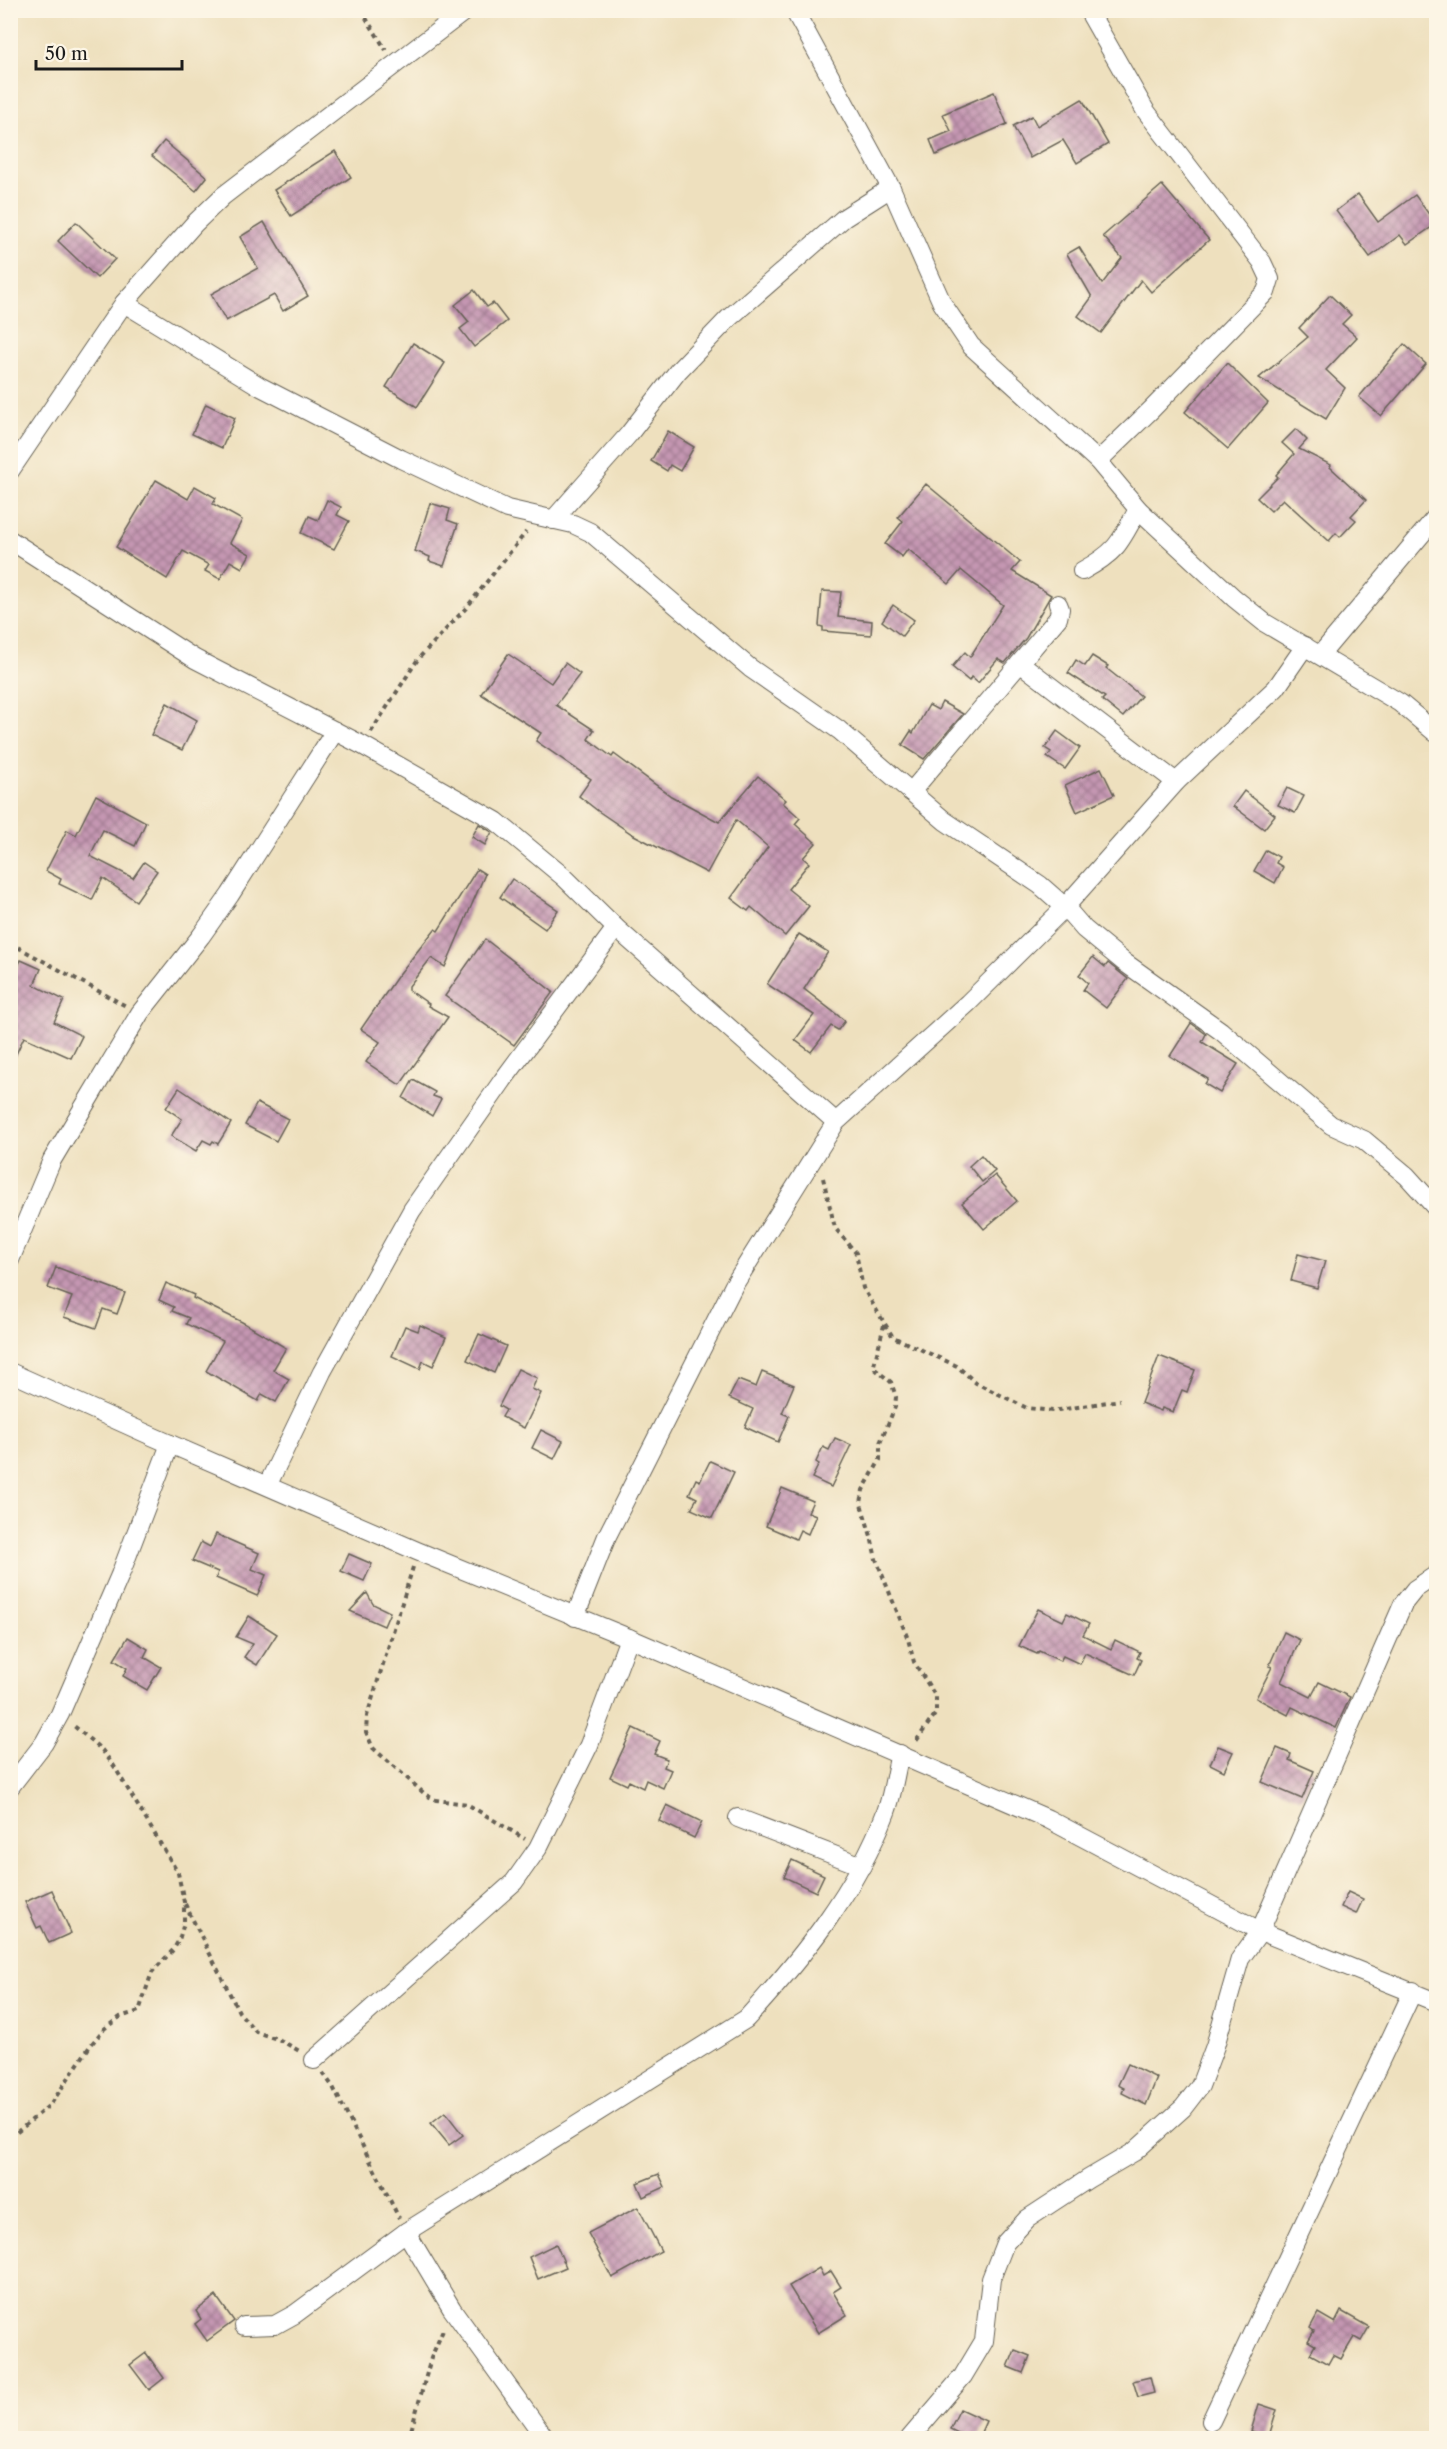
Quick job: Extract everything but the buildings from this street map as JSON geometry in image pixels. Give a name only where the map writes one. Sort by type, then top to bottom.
[{"type":"street","points":[[10,471],[124,303],[194,224],[223,196],[396,66],[466,10]]},
{"type":"street","points":[[794,10],[891,188],[942,303],[971,346],[1098,461],[1138,509],[1234,598],[1265,623],[1400,703],[1437,733]]},
{"type":"street","points":[[1088,10],[1144,110],[1262,262],[1270,279],[1266,292],[1098,461]]},
{"type":"street","points":[[545,519],[629,434],[678,370],[729,318],[795,258],[844,218],[891,188]]},
{"type":"street","points":[[124,303],[261,387],[498,506],[573,524],[590,532],[750,668],[839,730],[945,820],[1040,885],[1065,907],[1084,929],[1124,962],[1221,1031],[1331,1125],[1369,1144],[1407,1176],[1437,1208]]},
{"type":"street","points":[[1082,572],[1101,561],[1118,547],[1138,509]]},
{"type":"street","points":[[574,1617],[608,1536],[734,1285],[836,1122],[968,1003],[1065,907],[1176,782],[1276,688],[1437,517]]},
{"type":"street","points":[[10,540],[195,659],[362,745],[496,821],[565,878],[616,928],[836,1122]]},
{"type":"street","points":[[911,792],[1058,618],[1060,609],[1058,604]]},
{"type":"street","points":[[1020,663],[1176,782]]},
{"type":"street","points":[[10,1260],[52,1160],[140,1013],[230,895],[335,731]]},
{"type":"street","points":[[268,1484],[322,1372],[412,1210],[503,1080],[616,928]]},
{"type":"street","points":[[10,1372],[417,1551],[629,1638],[1048,1819],[1260,1931],[1437,2002]]},
{"type":"street","points":[[10,1787],[44,1743],[60,1714],[120,1575],[170,1444]]},
{"type":"street","points":[[910,2439],[963,2376],[984,2341],[991,2279],[1005,2243],[1027,2219],[1134,2152],[1183,2108],[1200,2086],[1215,2046],[1240,1959],[1260,1931],[1403,1604],[1415,1589],[1437,1575]]},
{"type":"street","points":[[314,2060],[514,1882],[538,1848],[589,1745],[629,1638]]},
{"type":"street","points":[[244,2326],[275,2325],[295,2314],[406,2232],[746,2019],[823,1930],[862,1866],[887,1810],[902,1755]]},
{"type":"street","points":[[738,1818],[862,1866]]},
{"type":"street","points":[[1210,2421],[1413,1991]]},
{"type":"street","points":[[406,2232],[452,2309],[545,2439]]},
{"type":"path","points":[[361,10],[396,66]]},
{"type":"path","points":[[362,745],[418,659],[545,519]]},
{"type":"path","points":[[10,943],[140,1013]]},
{"type":"path","points":[[821,1146],[824,1187],[832,1221],[838,1234],[856,1252],[863,1288],[890,1334],[898,1340],[957,1366],[976,1383],[1027,1408],[1053,1410],[1120,1400]]},
{"type":"path","points":[[884,1325],[874,1365],[875,1369],[895,1388],[895,1407],[880,1443],[877,1468],[863,1490],[861,1504],[872,1536],[876,1558],[908,1639],[912,1656],[936,1697],[937,1706],[933,1719],[902,1755]]},
{"type":"path","points":[[417,1551],[367,1716],[366,1732],[373,1748],[426,1795],[435,1800],[467,1804],[538,1848]]},
{"type":"path","points":[[10,2138],[51,2104],[104,2029],[120,2017],[139,2011],[152,1972],[173,1950],[184,1923],[182,1887],[172,1863],[102,1750],[60,1714]]},
{"type":"path","points":[[409,2439],[431,2358],[452,2309]]}]
